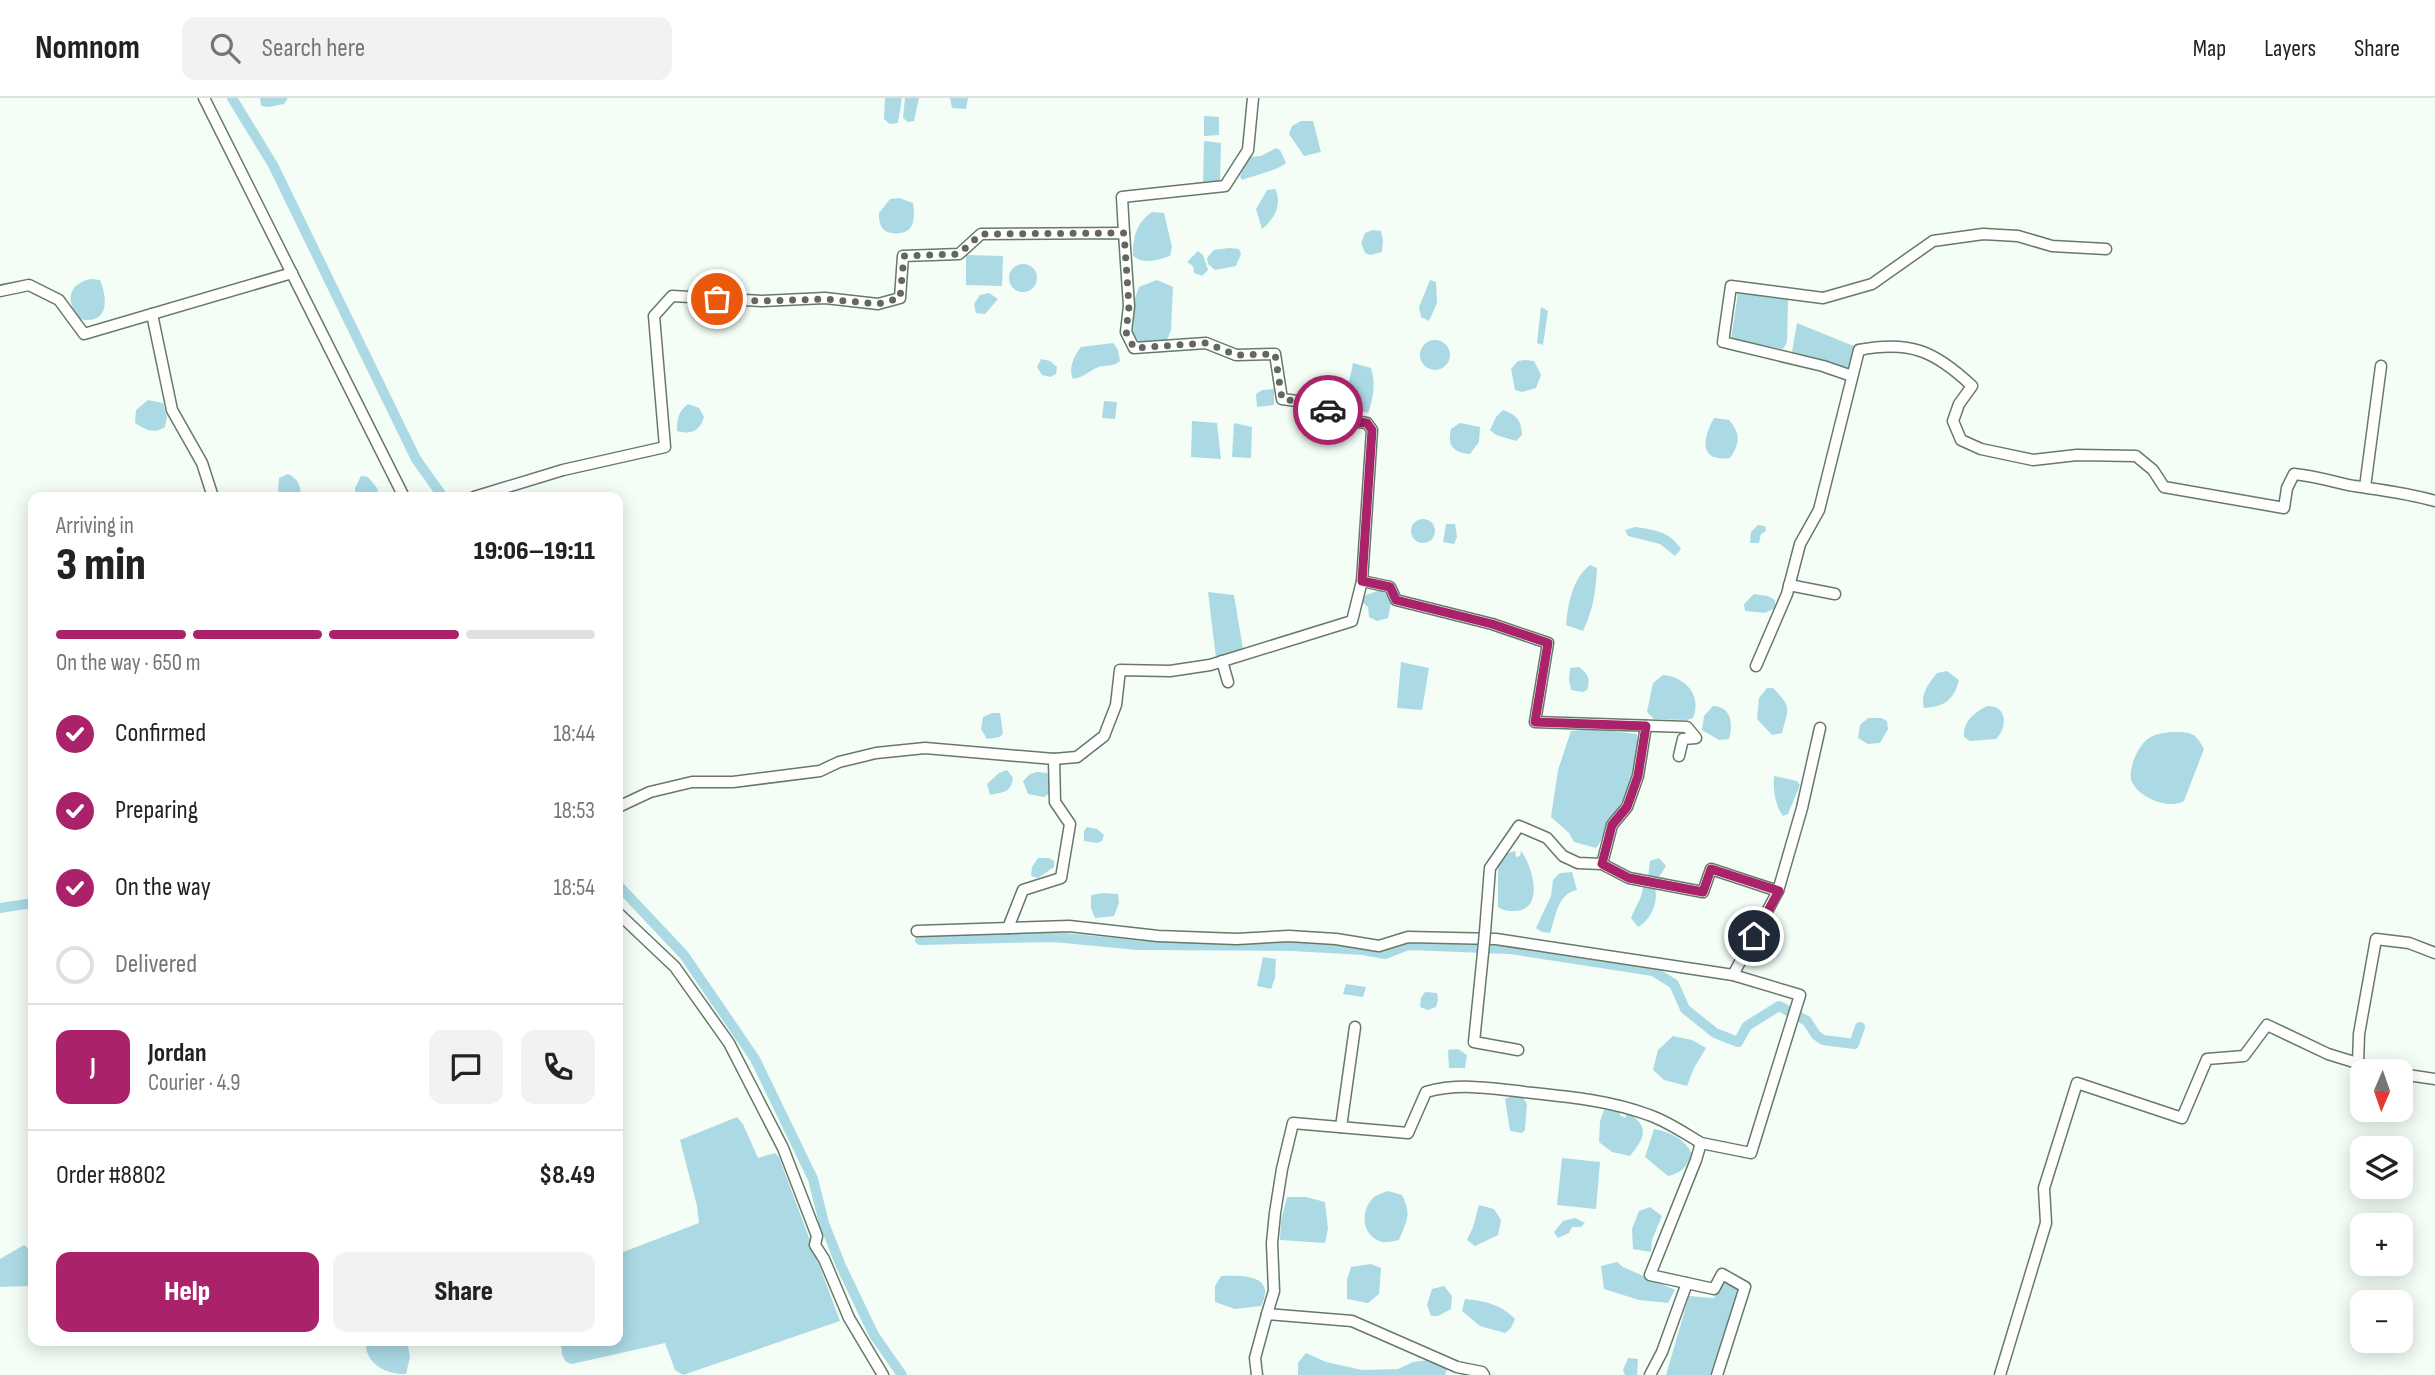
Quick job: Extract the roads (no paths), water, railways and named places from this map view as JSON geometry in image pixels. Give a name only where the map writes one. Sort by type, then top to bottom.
[{"type":"street","points":[[204,98],[402,492]]},
{"type":"street","points":[[623,805],[650,792],[692,782],[733,782],[820,771],[839,762],[876,753],[925,747],[1054,759],[1077,757],[1104,736],[1116,705],[1120,670],[1170,671],[1222,661],[1352,621],[1362,581],[1372,430],[1367,423],[1344,421],[1336,410],[1320,411],[1312,404],[1282,399],[1275,354],[1236,355],[1206,343],[1134,348],[1126,332],[1129,306],[1122,197],[1225,186],[1248,150],[1253,98]]},
{"type":"street","points":[[490,492],[563,470],[665,447],[654,316],[672,296],[762,301],[825,299],[878,304],[900,298],[904,256],[959,254],[981,234],[1124,233]]},
{"type":"street","points":[[1852,376],[1823,366],[1723,342],[1731,286],[1823,298],[1872,284],[1933,241],[1983,234],[2018,236],[2052,246],[2106,249]]},
{"type":"street","points":[[0,291],[29,285],[60,300],[84,334],[292,273]]},
{"type":"street","points":[[152,314],[172,411],[202,463],[211,492]]},
{"type":"street","points":[[1756,666],[1789,585],[1800,544],[1819,510],[1859,350],[1882,345],[1899,345],[1927,352],[1951,366],[1972,386],[1959,404],[1953,421],[1961,440],[1981,449],[2033,460],[2077,455],[2136,456],[2153,470],[2164,487],[2284,508],[2287,488],[2294,474],[2418,495],[2435,501]]},
{"type":"street","points":[[2365,487],[2381,366]]},
{"type":"street","points":[[1362,581],[1390,587],[1396,600],[1492,624],[1548,643],[1535,722],[1687,726],[1696,738],[1683,739],[1679,756]]},
{"type":"street","points":[[1789,585],[1835,594]]},
{"type":"street","points":[[1222,661],[1228,682]]},
{"type":"street","points":[[1602,864],[1612,825],[1627,807],[1638,776],[1646,726]]},
{"type":"street","points":[[1733,975],[1779,891],[1820,728]]},
{"type":"street","points":[[1008,928],[1023,890],[1061,878],[1070,824],[1055,802],[1054,759]]},
{"type":"street","points":[[1518,1050],[1474,1042],[1490,868],[1519,826],[1547,838],[1563,856],[1577,863],[1602,864],[1629,878],[1703,892],[1711,869],[1779,891]]},
{"type":"street","points":[[623,918],[676,967],[729,1043],[783,1147],[817,1236],[815,1245],[824,1259],[849,1318],[883,1375]]},
{"type":"street","points":[[917,931],[1069,926],[1158,936],[1289,936],[1336,939],[1379,946],[1408,937],[1485,938],[1733,975],[1800,995],[1751,1153],[1701,1143],[1651,1115],[1612,1104],[1502,1088],[1445,1087],[1426,1092],[1408,1133],[1293,1123],[1275,1213],[1272,1243],[1275,1291],[1255,1358],[1257,1375]]},
{"type":"street","points":[[2358,1059],[2359,1034],[2376,939],[2409,943],[2435,953]]},
{"type":"street","points":[[2000,1375],[2046,1223],[2044,1188],[2077,1083],[2182,1118],[2207,1059],[2244,1056],[2267,1025],[2328,1054],[2350,1061]]},
{"type":"street","points":[[1341,1127],[1355,1027]]},
{"type":"street","points":[[2413,1076],[2435,1079]]},
{"type":"street","points":[[1701,1143],[1650,1275],[1714,1289],[1722,1274],[1745,1287],[1717,1375]]},
{"type":"street","points":[[1650,1375],[1662,1352],[1687,1283]]},
{"type":"street","points":[[1267,1314],[1352,1321],[1457,1367],[1482,1372],[1484,1375]]},
{"type":"water","points":[[260,98],[288,98],[284,104],[269,107],[261,106]]},
{"type":"water","points":[[885,98],[902,98],[898,123],[890,124],[884,119]]},
{"type":"water","points":[[905,98],[919,98],[914,121],[908,122],[903,118]]},
{"type":"water","points":[[950,98],[968,98],[966,109],[952,108]]},
{"type":"water","points":[[1204,116],[1219,117],[1219,135],[1204,136]]},
{"type":"water","points":[[1301,121],[1313,121],[1321,152],[1304,156],[1289,134],[1292,126]]},
{"type":"water","points":[[1204,141],[1221,143],[1220,181],[1203,182]]},
{"type":"water","points":[[1276,148],[1280,150],[1286,163],[1242,180],[1240,176],[1249,157],[1261,156]]},
{"type":"water","points":[[1275,189],[1278,205],[1270,221],[1262,229],[1256,209],[1267,190]]},
{"type":"water","points":[[899,198],[913,203],[913,221],[906,232],[890,233],[881,226],[879,213],[890,199]]},
{"type":"water","points":[[1152,212],[1164,213],[1172,247],[1170,256],[1151,261],[1142,260],[1133,256],[1135,237],[1142,221]]},
{"type":"water","points":[[1381,231],[1382,252],[1370,255],[1365,253],[1361,243],[1365,233]]},
{"type":"water","points":[[1239,249],[1241,254],[1236,266],[1215,270],[1208,264],[1207,258],[1214,250]]},
{"type":"water","points":[[1198,251],[1203,255],[1208,270],[1202,276],[1194,273],[1193,266],[1187,262]]},
{"type":"water","points":[[966,255],[1003,256],[1002,286],[966,285]]},
{"type":"water","points":[[1023,264],[1033,268],[1037,278],[1033,288],[1023,292],[1013,288],[1009,278],[1013,268]]},
{"type":"water","points":[[90,279],[100,280],[104,309],[96,318],[79,319],[72,306],[71,294],[77,285]]},
{"type":"water","points":[[1157,280],[1173,287],[1171,330],[1167,340],[1139,342],[1133,332],[1135,298],[1139,287]]},
{"type":"water","points":[[1430,280],[1436,282],[1437,303],[1429,321],[1421,317],[1419,307]]},
{"type":"water","points":[[989,293],[998,299],[985,314],[976,313],[974,304],[980,295]]},
{"type":"water","points":[[1738,293],[1788,300],[1787,342],[1783,349],[1731,339]]},
{"type":"water","points":[[1541,307],[1548,311],[1543,345],[1537,343]]},
{"type":"water","points":[[1797,323],[1856,347],[1850,369],[1792,352]]},
{"type":"water","points":[[1435,340],[1446,344],[1450,355],[1446,366],[1435,370],[1424,366],[1420,355],[1424,344]]},
{"type":"water","points":[[1113,343],[1118,350],[1120,361],[1073,379],[1072,362],[1081,347]]},
{"type":"water","points":[[1041,359],[1050,361],[1057,367],[1056,374],[1051,377],[1042,375],[1037,367]]},
{"type":"water","points":[[1518,361],[1534,361],[1541,375],[1536,388],[1522,392],[1515,390],[1511,369]]},
{"type":"water","points":[[1353,363],[1371,368],[1373,391],[1368,413],[1350,407],[1345,402]]},
{"type":"water","points":[[1274,389],[1274,405],[1257,407],[1256,394],[1262,390]]},
{"type":"water","points":[[148,400],[163,403],[167,417],[165,427],[157,431],[135,423],[136,410]]},
{"type":"water","points":[[1104,401],[1117,402],[1115,419],[1102,418]]},
{"type":"water","points":[[688,404],[699,408],[704,417],[702,422],[694,431],[677,431],[679,416]]},
{"type":"water","points":[[1503,410],[1515,416],[1521,425],[1522,435],[1516,441],[1496,435],[1490,430]]},
{"type":"water","points":[[1714,418],[1729,420],[1736,430],[1736,448],[1730,458],[1720,458],[1708,453],[1707,434]]},
{"type":"water","points":[[1192,421],[1217,423],[1221,459],[1191,457]]},
{"type":"water","points":[[1234,423],[1252,427],[1251,458],[1232,457]]},
{"type":"water","points":[[1460,423],[1480,427],[1479,442],[1470,454],[1455,450],[1451,444],[1451,429]]},
{"type":"water","points":[[288,474],[294,478],[300,492],[279,492],[279,478]]},
{"type":"water","points":[[361,476],[368,477],[378,492],[355,492]]},
{"type":"water","points":[[1423,519],[1434,526],[1435,531],[1428,542],[1423,543],[1412,536],[1411,531],[1418,520]]},
{"type":"water","points":[[1446,524],[1455,524],[1457,537],[1454,544],[1443,542]]},
{"type":"water","points":[[1758,525],[1765,526],[1766,531],[1761,534],[1759,543],[1750,543],[1751,532]]},
{"type":"water","points":[[1635,527],[1666,535],[1681,549],[1675,556],[1660,544],[1628,536],[1625,530]]},
{"type":"water","points":[[1590,565],[1597,568],[1596,585],[1592,608],[1583,631],[1566,625],[1575,585]]},
{"type":"water","points":[[1380,590],[1390,597],[1391,603],[1388,618],[1377,621],[1369,617],[1368,607],[1362,602],[1366,595]]},
{"type":"water","points":[[1208,592],[1234,595],[1243,649],[1216,658]]},
{"type":"water","points":[[1754,594],[1775,600],[1775,608],[1765,613],[1745,611],[1744,604]]},
{"type":"water","points":[[1401,662],[1429,668],[1422,710],[1397,708]]},
{"type":"water","points":[[1579,667],[1589,680],[1587,690],[1583,692],[1571,690],[1569,680],[1570,668]]},
{"type":"water","points":[[1947,671],[1959,680],[1954,693],[1943,704],[1924,708],[1923,698],[1928,685],[1937,673]]},
{"type":"water","points":[[1663,675],[1679,679],[1690,689],[1695,702],[1693,718],[1654,719],[1647,712],[1653,683]]},
{"type":"water","points":[[1767,688],[1773,688],[1786,704],[1787,713],[1782,733],[1772,735],[1757,719],[1759,698]]},
{"type":"water","points":[[1713,706],[1724,709],[1730,717],[1729,739],[1719,740],[1702,730],[1704,716]]},
{"type":"water","points":[[1987,706],[1999,709],[2002,713],[2004,723],[2000,734],[1996,739],[1970,741],[1964,737],[1967,722]]},
{"type":"water","points":[[1000,713],[1003,733],[1000,737],[987,739],[981,729],[983,717]]},
{"type":"water","points":[[1868,718],[1887,721],[1888,729],[1880,743],[1868,744],[1858,738],[1860,725]]},
{"type":"water","points":[[1595,729],[1637,734],[1636,761],[1631,782],[1596,848],[1574,842],[1569,833],[1551,817],[1558,770],[1571,731]]},
{"type":"water","points":[[2170,732],[2191,734],[2204,749],[2184,801],[2171,804],[2155,801],[2141,793],[2131,777],[2134,758],[2145,741]]},
{"type":"water","points":[[1007,770],[1013,778],[1010,787],[1006,791],[990,795],[987,784],[999,773]]},
{"type":"water","points":[[1047,773],[1050,780],[1051,792],[1044,797],[1028,794],[1023,781],[1030,774]]},
{"type":"water","points":[[1774,776],[1797,781],[1800,785],[1788,814],[1783,816],[1775,797]]},
{"type":"water","points":[[1087,827],[1097,829],[1104,835],[1102,841],[1084,841]]},
{"type":"water","points":[[1515,851],[1516,857],[1520,856],[1521,851],[1529,867],[1534,887],[1533,896],[1524,909],[1508,911],[1498,907],[1498,869],[1502,855]]},
{"type":"water","points":[[1038,858],[1049,858],[1054,861],[1054,867],[1038,878],[1031,876],[1032,867]]},
{"type":"water","points":[[1659,858],[1666,866],[1658,879],[1648,877],[1650,861]]},
{"type":"water","points":[[1572,872],[1577,890],[1570,892],[1561,901],[1550,933],[1542,932],[1536,928],[1551,896],[1553,880],[1560,873]]},
{"type":"water","points":[[1654,886],[1656,897],[1653,909],[1647,920],[1638,927],[1631,918],[1643,887]]},
{"type":"water","points":[[1118,894],[1119,903],[1114,916],[1095,918],[1091,908],[1091,895]]},
{"type":"water","points":[[1263,957],[1276,959],[1275,978],[1271,989],[1257,986]]},
{"type":"water","points":[[1346,984],[1366,987],[1363,997],[1343,994]]},
{"type":"water","points":[[1425,992],[1437,993],[1436,1007],[1428,1010],[1420,1007]]},
{"type":"water","points":[[1673,1036],[1692,1040],[1706,1048],[1687,1086],[1664,1080],[1653,1070],[1658,1050]]},
{"type":"water","points":[[1458,1049],[1467,1055],[1465,1068],[1449,1068],[1448,1050]]},
{"type":"water","points":[[1513,1095],[1522,1096],[1527,1104],[1525,1130],[1522,1133],[1510,1131],[1505,1099]]},
{"type":"water","points":[[1604,1110],[1619,1110],[1620,1115],[1625,1118],[1628,1113],[1640,1123],[1642,1139],[1630,1156],[1612,1152],[1599,1142],[1600,1121]]},
{"type":"water","points":[[737,1117],[743,1124],[758,1158],[775,1153],[779,1157],[840,1321],[683,1375],[675,1370],[665,1343],[572,1364],[566,1362],[561,1346],[623,1346],[623,1252],[699,1223],[680,1140]]},
{"type":"water","points":[[1654,1129],[1676,1137],[1692,1154],[1686,1165],[1677,1173],[1668,1176],[1645,1157]]},
{"type":"water","points":[[1562,1158],[1600,1162],[1596,1209],[1557,1205]]},
{"type":"water","points":[[1388,1191],[1402,1195],[1407,1208],[1407,1218],[1399,1240],[1384,1242],[1370,1235],[1365,1217],[1372,1199]]},
{"type":"water","points":[[1287,1197],[1306,1197],[1325,1202],[1328,1228],[1325,1243],[1280,1240]]},
{"type":"water","points":[[1479,1205],[1494,1209],[1501,1220],[1498,1235],[1475,1246],[1467,1240]]},
{"type":"water","points":[[1650,1207],[1662,1216],[1652,1240],[1651,1252],[1633,1249],[1632,1229],[1639,1211]]},
{"type":"water","points":[[1575,1218],[1585,1223],[1581,1227],[1572,1227],[1569,1233],[1558,1238],[1554,1232],[1563,1221]]},
{"type":"water","points":[[24,1245],[28,1248],[28,1286],[0,1287],[0,1259]]},
{"type":"water","points":[[1617,1262],[1675,1290],[1668,1303],[1639,1300],[1604,1289],[1601,1266]]},
{"type":"water","points":[[1371,1264],[1381,1268],[1379,1294],[1368,1303],[1347,1299],[1347,1280],[1351,1267]]},
{"type":"water","points":[[1221,1276],[1247,1277],[1261,1282],[1265,1295],[1261,1306],[1235,1309],[1215,1302],[1215,1286]]},
{"type":"water","points":[[1724,1283],[1738,1289],[1710,1375],[1666,1375],[1689,1296],[1714,1298]]},
{"type":"water","points":[[1444,1286],[1452,1296],[1451,1309],[1438,1316],[1431,1316],[1427,1305],[1432,1289]]},
{"type":"water","points":[[1465,1299],[1486,1302],[1504,1310],[1515,1319],[1511,1328],[1505,1333],[1480,1326],[1462,1311]]},
{"type":"water","points":[[366,1346],[408,1346],[410,1357],[406,1374],[384,1370],[373,1361]]},
{"type":"water","points":[[1306,1353],[1326,1362],[1362,1370],[1398,1369],[1413,1362],[1428,1360],[1447,1369],[1445,1375],[1298,1375],[1298,1363]]},
{"type":"water","points":[[1628,1358],[1638,1359],[1637,1375],[1625,1375],[1623,1370]]},
{"type":"waterway","points":[[232,98],[273,165],[416,459],[439,492]]},
{"type":"waterway","points":[[623,890],[684,955],[755,1059],[813,1179],[824,1223],[841,1266],[874,1335],[902,1375]]},
{"type":"waterway","points":[[0,908],[28,904]]},
{"type":"waterway","points":[[920,940],[1054,937],[1137,945],[1292,946],[1385,954],[1408,945],[1510,949],[1653,971],[1674,984],[1685,1009],[1715,1033],[1738,1042],[1747,1026],[1779,1006],[1807,1021],[1816,1035],[1823,1040],[1854,1044],[1860,1027]]}]
